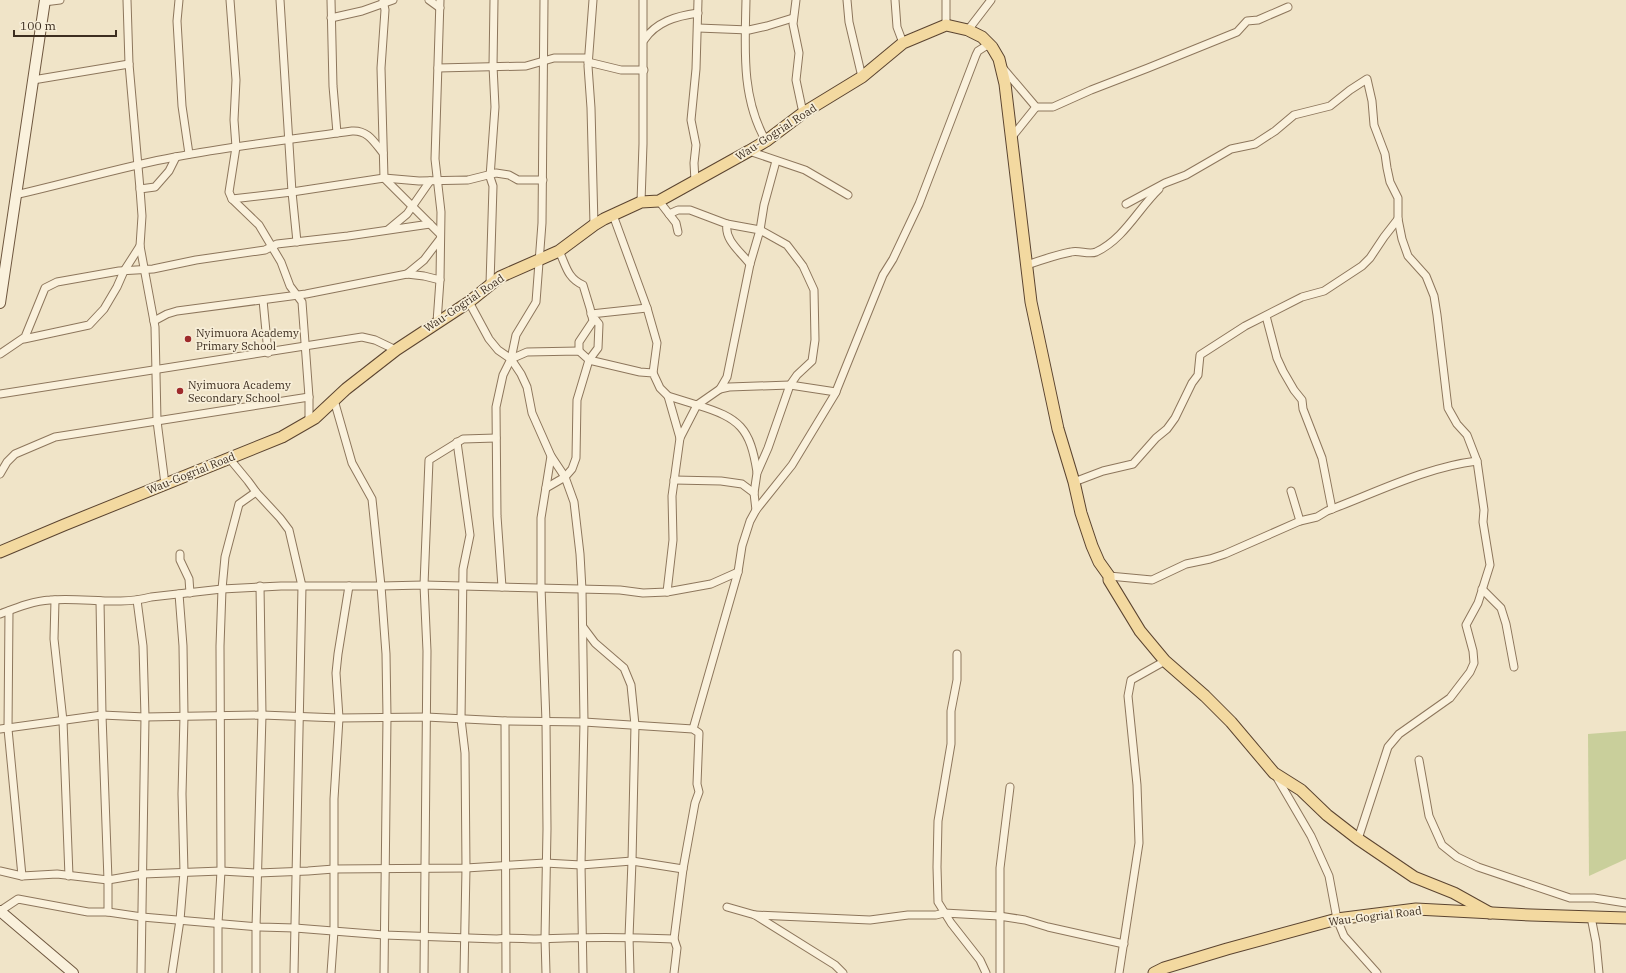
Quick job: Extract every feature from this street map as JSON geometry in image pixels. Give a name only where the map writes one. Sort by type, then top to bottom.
[{"type":"main road","name":"Wau-Gogrial Road","points":[[0,552],[282,437],[309,422],[346,389],[396,350],[469,302],[500,277],[559,250],[594,225],[613,215],[641,202],[659,201],[749,151],[766,141],[803,113],[862,77],[903,43],[946,25]]},
{"type":"main road","points":[[946,25],[968,30],[982,37],[996,52],[1001,65],[1005,84],[1031,302],[1056,422],[1074,482],[1081,513],[1092,546],[1099,562],[1109,576],[1109,580],[1140,630],[1165,661],[1205,696],[1231,722],[1274,773],[1301,790],[1328,815],[1358,839],[1414,877],[1454,893],[1490,913]]},
{"type":"main road","name":"Wau-Gogrial Road","points":[[1154,973],[1164,968],[1227,949],[1337,919],[1416,909],[1626,918]]},
{"type":"street","points":[[0,303],[44,1],[60,0]]},
{"type":"street","points":[[127,0],[130,64],[142,216],[140,246],[154,321],[157,421],[165,484]]},
{"type":"street","points":[[178,0],[177,21],[182,106],[189,154]]},
{"type":"street","points":[[230,0],[236,80],[234,120],[236,147],[229,189],[232,199],[255,221],[281,262],[290,286],[302,304],[309,397],[309,422]]},
{"type":"street","points":[[280,0],[292,192],[297,242]]},
{"type":"street","points":[[331,0],[333,86],[337,133]]},
{"type":"street","points":[[331,18],[362,11],[383,1],[393,0]]},
{"type":"street","points":[[429,0],[440,8]]},
{"type":"street","points":[[437,322],[440,280],[440,203],[433,181],[440,0]]},
{"type":"street","points":[[490,284],[493,189],[491,173],[495,107],[493,66],[494,0]]},
{"type":"street","points":[[502,587],[497,516],[496,407],[498,392],[503,375],[511,359],[516,334],[536,302],[542,223],[542,61],[544,0]]},
{"type":"street","points":[[593,0],[588,60],[591,108],[594,225]]},
{"type":"street","points":[[641,202],[644,70],[643,0]]},
{"type":"street","points":[[695,181],[694,163],[696,145],[691,120],[698,28],[698,0]]},
{"type":"street","points":[[746,0],[746,81],[756,120],[766,141]]},
{"type":"street","points":[[796,0],[793,18],[799,53],[796,80],[803,113]]},
{"type":"street","points":[[847,0],[849,22],[862,77]]},
{"type":"street","points":[[895,0],[897,27],[903,43]]},
{"type":"street","points":[[946,0],[946,25]]},
{"type":"street","points":[[968,30],[991,0]]},
{"type":"street","points":[[383,1],[385,10],[381,68],[384,178],[414,206],[440,236]]},
{"type":"street","points":[[1010,134],[1036,108],[1053,107],[1091,90],[1237,32],[1247,21],[1258,20],[1288,7]]},
{"type":"street","points":[[644,40],[650,32],[662,23],[682,16],[698,14]]},
{"type":"street","points":[[698,28],[745,30],[767,26],[793,18]]},
{"type":"street","points":[[693,729],[738,572],[742,546],[750,522],[756,510],[792,465],[836,392],[883,275],[893,259],[919,204],[974,60],[978,51],[989,44]]},
{"type":"street","points":[[438,68],[526,66],[554,58],[588,60],[621,70],[644,70]]},
{"type":"street","points":[[33,80],[130,64]]},
{"type":"street","points":[[1001,65],[1036,108]]},
{"type":"street","points":[[1126,204],[1165,183],[1186,174],[1231,149],[1255,144],[1275,131],[1294,115],[1330,106],[1367,79],[1372,101],[1374,125],[1386,154],[1390,182],[1398,198],[1398,219],[1402,239],[1408,256],[1426,276],[1434,296],[1448,408],[1457,424],[1467,435],[1477,461],[1484,510],[1483,522],[1490,565],[1478,603],[1466,625],[1474,663],[1470,672],[1450,698],[1399,734],[1388,747],[1358,839]]},
{"type":"street","points":[[15,195],[189,154],[337,133],[357,131],[365,133],[369,135],[383,153]]},
{"type":"street","points":[[749,151],[805,170],[848,195]]},
{"type":"street","points":[[140,189],[155,187],[169,171],[176,157]]},
{"type":"street","points":[[720,389],[727,377],[750,264],[760,230],[764,205],[776,161]]},
{"type":"street","points":[[232,199],[292,192],[384,178],[433,181],[468,180],[491,173],[504,174],[518,180],[543,180]]},
{"type":"street","points":[[388,230],[401,220],[414,206],[433,181]]},
{"type":"street","points":[[1027,265],[1074,251],[1094,253],[1110,243],[1125,230],[1148,199],[1165,183]]},
{"type":"street","points":[[659,201],[676,223],[678,232]]},
{"type":"street","points":[[669,214],[678,210],[690,210],[727,224],[760,230],[787,245],[803,266],[814,290],[815,340],[812,361],[797,375],[790,385],[758,473],[754,493],[756,510]]},
{"type":"street","points":[[613,215],[647,308],[657,343],[653,373],[660,388],[668,396],[721,412],[743,429],[749,438],[754,452],[758,473]]},
{"type":"street","points":[[1074,482],[1103,471],[1133,464],[1156,438],[1167,429],[1175,418],[1192,383],[1198,375],[1200,355],[1245,326],[1302,297],[1324,291],[1362,266],[1370,258],[1398,219]]},
{"type":"street","points":[[24,339],[45,288],[57,282],[124,271],[145,270],[196,260],[265,250],[278,244],[430,224]]},
{"type":"street","points":[[727,224],[726,231],[731,241],[750,264]]},
{"type":"street","points":[[407,274],[424,260],[440,236]]},
{"type":"street","points":[[0,354],[24,339],[89,325],[104,309],[124,271],[140,246]]},
{"type":"street","points":[[559,250],[570,276],[574,281],[583,286],[593,321],[579,342],[579,351]]},
{"type":"street","points":[[154,321],[167,314],[177,311],[297,296],[407,274],[440,280]]},
{"type":"street","points":[[263,300],[268,352]]},
{"type":"street","points":[[469,302],[489,339],[498,350],[511,359],[521,374],[527,387],[532,413],[552,456],[565,477],[574,502],[580,554],[583,627],[584,722],[580,865],[583,973]]},
{"type":"street","points":[[591,314],[647,308]]},
{"type":"street","points":[[546,488],[565,477],[572,469],[576,458],[577,400],[589,360],[598,348],[599,324],[591,314]]},
{"type":"street","points":[[1266,316],[1277,358],[1294,390],[1302,400],[1303,409],[1322,458],[1332,509]]},
{"type":"street","points":[[0,394],[367,337],[396,350]]},
{"type":"street","points":[[511,359],[527,352],[579,351],[589,360],[640,372],[653,373]]},
{"type":"street","points":[[667,592],[673,540],[672,496],[680,438],[697,405],[720,389],[729,386],[790,385],[836,392]]},
{"type":"street","points":[[668,396],[680,438]]},
{"type":"street","points":[[0,474],[7,462],[15,454],[55,437],[309,397]]},
{"type":"street","points":[[334,400],[352,463],[372,499],[381,586],[386,654],[387,717],[384,973]]},
{"type":"street","points":[[424,973],[423,936],[427,651],[424,585],[429,460],[463,439],[496,438]]},
{"type":"street","points":[[456,442],[470,535],[463,569],[464,587],[461,719],[465,753],[466,868],[464,973]]},
{"type":"street","points":[[546,973],[546,722],[541,587],[541,518],[552,456]]},
{"type":"street","points":[[229,458],[256,492],[280,518],[288,530],[302,586],[294,973]]},
{"type":"street","points":[[1109,576],[1152,580],[1186,564],[1225,554],[1300,522],[1317,517],[1332,509],[1427,473],[1454,464],[1477,461]]},
{"type":"street","points":[[674,480],[721,481],[742,484],[754,493]]},
{"type":"street","points":[[1291,490],[1300,522]]},
{"type":"street","points":[[218,973],[218,923],[221,871],[220,646],[222,589],[225,557],[239,504],[256,492]]},
{"type":"street","points":[[180,554],[180,560],[189,579],[190,593]]},
{"type":"street","points":[[0,614],[26,605],[55,600],[137,600],[150,596],[260,586],[424,585],[464,587],[541,587],[582,590],[620,590],[643,593],[667,592],[711,584],[738,572]]},
{"type":"street","points":[[256,973],[262,715],[260,586]]},
{"type":"street","points":[[331,973],[334,930],[334,799],[339,718],[336,673],[349,586]]},
{"type":"street","points":[[1482,589],[1501,608],[1506,624],[1514,666]]},
{"type":"street","points":[[172,973],[180,920],[184,872],[182,794],[184,716],[179,594]]},
{"type":"street","points":[[55,600],[54,639],[63,721],[69,876]]},
{"type":"street","points":[[137,600],[143,646],[145,717],[141,973]]},
{"type":"street","points":[[100,601],[108,912]]},
{"type":"street","points":[[9,611],[4,729],[22,876]]},
{"type":"street","points":[[583,627],[595,643],[624,668],[631,685],[635,725],[632,861],[628,937],[630,973]]},
{"type":"street","points":[[957,654],[957,680],[952,711],[951,744],[938,821],[938,902],[954,928],[980,960],[986,973]]},
{"type":"street","points":[[1119,973],[1139,843],[1137,785],[1128,696],[1131,680],[1165,661]]},
{"type":"street","points":[[4,729],[102,715],[145,717],[262,715],[339,718],[426,717],[506,721],[584,722],[693,729],[699,733],[697,784],[699,792],[695,803],[683,869],[674,939],[677,948],[674,973]]},
{"type":"street","points":[[506,721],[506,973]]},
{"type":"street","points":[[1419,760],[1429,816],[1442,845],[1457,857],[1484,869],[1570,898],[1594,898],[1626,903]]},
{"type":"street","points":[[1274,773],[1311,836],[1329,876],[1337,919],[1344,936],[1377,973]]},
{"type":"street","points":[[1000,973],[1000,868],[1010,786]]},
{"type":"street","points":[[0,871],[22,876],[57,874],[108,880],[143,874],[184,872],[466,868],[545,864],[580,865],[632,861],[683,869]]},
{"type":"street","points":[[68,972],[0,911],[18,899],[88,912],[108,912],[142,917],[256,927],[334,930],[384,935],[497,939],[628,937],[674,939]]},
{"type":"street","points":[[727,907],[755,915],[846,920],[870,920],[908,915],[936,915],[944,913],[1000,916],[1025,920],[1048,927],[1124,944]]},
{"type":"street","points":[[755,915],[835,966],[843,973]]},
{"type":"street","points":[[1591,917],[1600,973]]},
{"type":"green space","points":[[1626,731],[1626,859],[1589,876],[1588,734]]},
{"type":"place","name":"Nyimuora Academy Primary School","points":[[188,339]]},
{"type":"place","name":"Nyimuora Academy Secondary School","points":[[180,391]]}]
